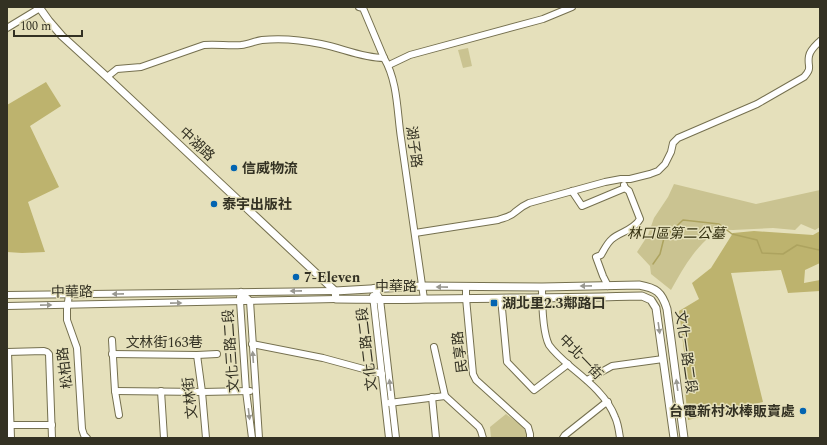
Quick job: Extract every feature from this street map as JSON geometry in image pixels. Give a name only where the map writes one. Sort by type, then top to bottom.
[{"type":"main road","name":"中湖路","points":[[39,8],[62,36],[335,291]]},
{"type":"main road","name":"中華路","points":[[335,291],[422,286],[542,287],[639,285]]},
{"type":"main road","name":"文化一路二段","points":[[639,285],[657,291],[664,299],[667,309],[684,438]]},
{"type":"main road","points":[[335,291],[336,300]]},
{"type":"main road","name":"中華路","points":[[336,300],[642,296]]},
{"type":"main road","name":"文化一路二段","points":[[642,296],[651,300],[656,308],[674,438]]},
{"type":"street","name":"湖子路","points":[[359,7],[363,8],[384,58],[389,65],[396,92],[424,299]]},
{"type":"street","points":[[389,65],[410,55],[543,19],[572,7]]},
{"type":"street","points":[[7,28],[39,8]]},
{"type":"street","points":[[107,77],[117,69],[141,67],[204,45],[242,45],[265,40],[299,41],[321,44],[368,56],[384,58]]},
{"type":"street","points":[[414,233],[498,220],[510,215],[522,206],[605,182],[630,179],[658,171],[665,164],[671,152],[673,143],[678,138],[757,104],[804,77],[809,72],[809,56],[814,46],[820,41]]},
{"type":"street","points":[[608,286],[596,257],[601,255],[612,240],[637,224],[640,219],[629,191],[625,188],[621,179]]},
{"type":"street","points":[[572,191],[582,206],[625,188]]},
{"type":"street","name":"民享路","points":[[466,287],[473,374],[476,380],[528,427],[530,438]]},
{"type":"street","name":"中北一街","points":[[542,287],[544,322],[546,336],[550,345],[561,358],[608,402],[616,418],[620,438]]},
{"type":"street","name":"文化二路二段","points":[[374,288],[396,438]]},
{"type":"street","name":"中華路","points":[[7,295],[335,291]]},
{"type":"street","name":"文化三路二段","points":[[241,292],[250,301],[258,438]]},
{"type":"street","name":"文化三路二段","points":[[241,292],[240,301],[246,391],[252,438]]},
{"type":"street","name":"松柏路","points":[[69,295],[67,320],[77,348],[82,429],[87,438]]},
{"type":"street","points":[[501,298],[507,362],[534,390],[568,364]]},
{"type":"street","name":"文化二路二段","points":[[376,299],[389,438]]},
{"type":"street","name":"中華路","points":[[7,306],[336,300]]},
{"type":"street","points":[[112,340],[115,391],[119,415]]},
{"type":"street","points":[[252,344],[323,358],[382,374]]},
{"type":"street","points":[[434,347],[445,396],[479,427],[483,438]]},
{"type":"street","points":[[11,438],[9,425],[8,352],[44,351],[49,354],[52,438]]},
{"type":"street","name":"文林街163巷","points":[[112,354],[216,354]]},
{"type":"street","name":"文林街","points":[[197,355],[206,438]]},
{"type":"street","points":[[586,380],[612,366],[663,359]]},
{"type":"street","points":[[115,391],[202,392],[255,390]]},
{"type":"street","points":[[161,391],[164,438]]},
{"type":"street","points":[[385,404],[445,396]]},
{"type":"street","points":[[432,397],[436,438]]},
{"type":"street","points":[[563,438],[608,402]]},
{"type":"street","points":[[9,425],[52,425]]},
{"type":"green space","points":[[468,48],[472,66],[463,68],[458,50]]},
{"type":"green space","name":"林口區第二公墓","points":[[674,184],[756,204],[820,190],[820,227],[815,230],[801,224],[795,230],[773,228],[733,230],[702,229],[706,240],[691,257],[671,290],[651,274],[650,266],[637,252],[648,235],[654,218],[668,197]]},
{"type":"green space","points":[[506,414],[523,427],[527,434],[527,438],[491,438],[490,427]]},
{"type":"shaded area","points":[[46,82],[61,106],[30,126],[59,187],[28,202],[45,252],[7,252],[7,105]]},
{"type":"shaded area","points":[[754,231],[813,235],[820,231],[820,263],[805,270],[804,283],[820,280],[820,291],[788,293],[781,270],[731,273],[763,402],[688,420],[685,390],[686,367],[679,311],[699,299],[692,283],[711,268],[733,233]]},
{"type":"waterway","points":[[653,264],[660,254],[664,238],[683,220],[719,224],[732,234],[757,240],[762,253],[783,254],[797,245],[819,250],[820,248]]},
{"type":"place","name":"信威物流","points":[[234,168]]},
{"type":"place","name":"泰宇出版社","points":[[214,204]]},
{"type":"place","name":"7-Eleven","points":[[296,277]]},
{"type":"place","name":"湖北里2.3鄰路口","points":[[494,303]]},
{"type":"place","name":"台電新村冰棒販賣處","points":[[803,411]]}]
